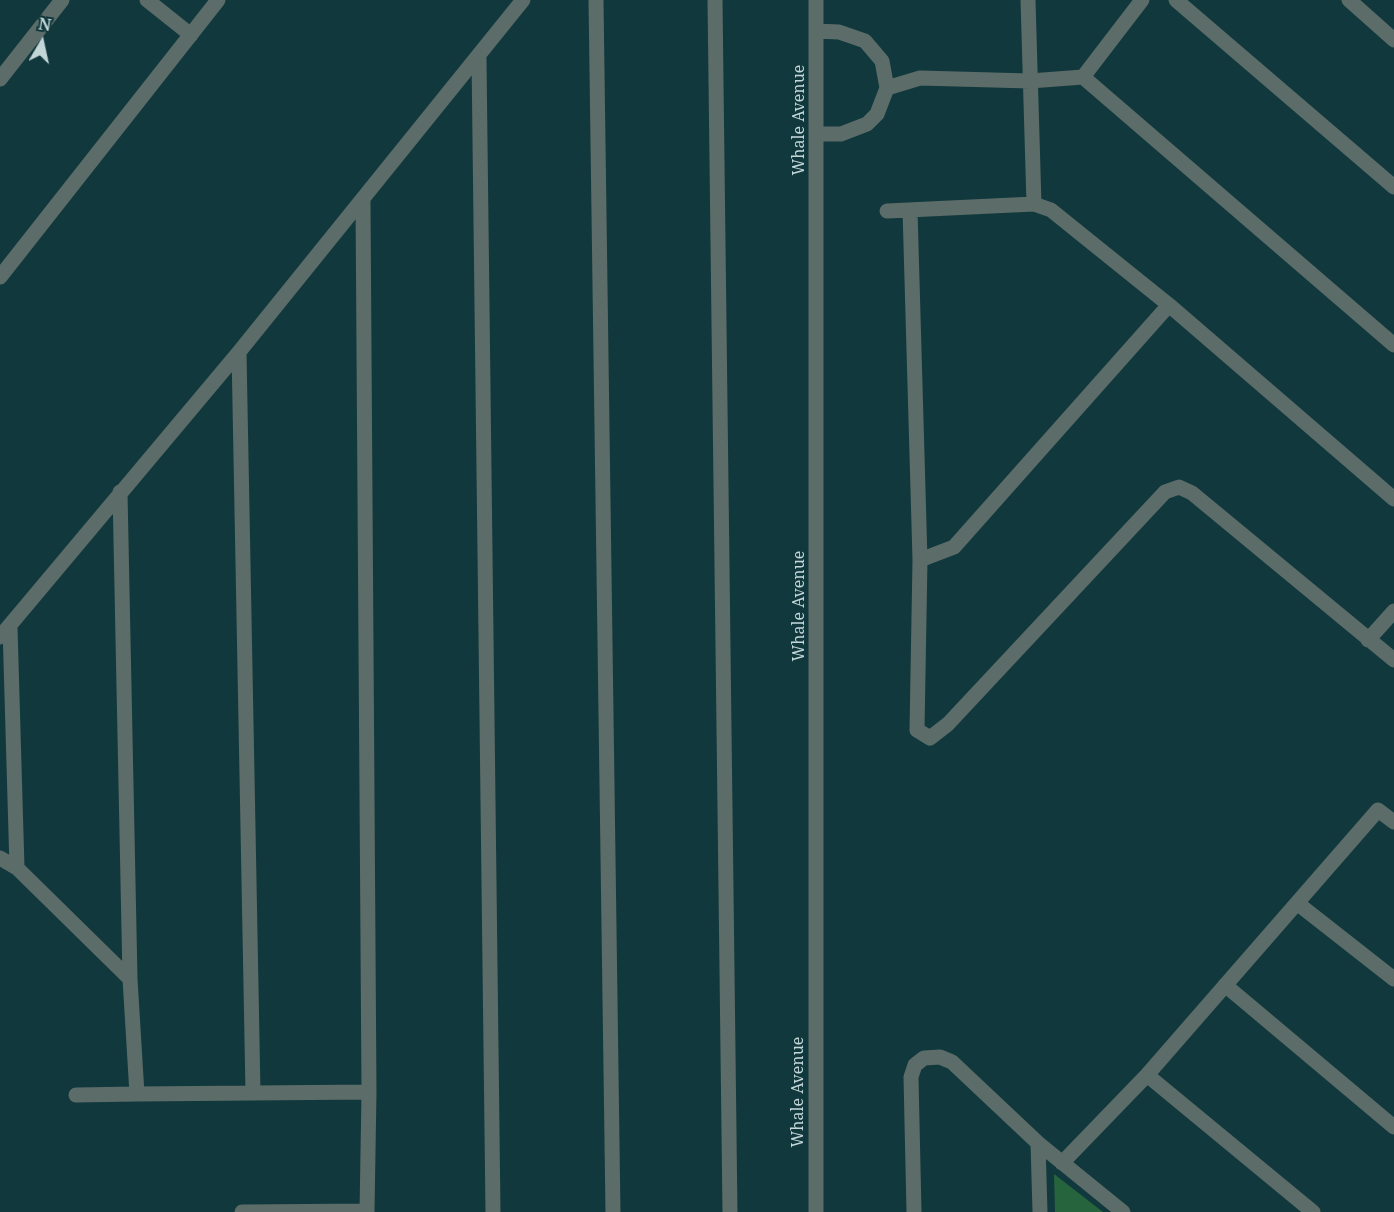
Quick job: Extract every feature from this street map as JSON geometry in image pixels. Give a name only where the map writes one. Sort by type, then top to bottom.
[{"type":"street","points":[[0,79],[62,0]]},
{"type":"street","points":[[147,0],[191,35]]},
{"type":"street","points":[[0,277],[218,0]]},
{"type":"street","points":[[17,868],[5,632],[120,492],[240,352],[523,0]]},
{"type":"street","points":[[596,0],[613,1212]]},
{"type":"street","points":[[715,0],[730,1212]]},
{"type":"street","name":"Whale Avenue","points":[[816,0],[816,1212]]},
{"type":"street","points":[[1028,0],[1034,204]]},
{"type":"street","points":[[1083,77],[1142,0]]},
{"type":"street","points":[[1176,0],[1394,187]]},
{"type":"street","points":[[1349,0],[1394,40]]},
{"type":"street","points":[[816,134],[841,134],[867,124],[877,114],[887,88],[882,61],[865,41],[839,32],[817,31]]},
{"type":"street","points":[[478,58],[493,1212]]},
{"type":"street","points":[[887,88],[920,78],[1030,81],[1083,77],[1394,345]]},
{"type":"street","points":[[242,1212],[367,1212],[369,1092],[363,200]]},
{"type":"street","points":[[887,211],[1034,204],[1051,210],[1169,305],[1394,499]]},
{"type":"street","points":[[910,210],[920,560],[918,730],[930,738],[948,724],[1165,492],[1179,487],[1192,493],[1394,660]]},
{"type":"street","points":[[920,560],[954,547],[1169,305]]},
{"type":"street","points":[[240,352],[253,1092]]},
{"type":"street","points":[[120,492],[130,979],[136,1094]]},
{"type":"street","points":[[1368,639],[1394,611]]},
{"type":"street","points":[[1062,1163],[1147,1075],[1378,810],[1394,822]]},
{"type":"street","points":[[0,858],[17,868],[130,979]]},
{"type":"street","points":[[1297,903],[1394,979]]},
{"type":"street","points":[[1225,985],[1394,1127]]},
{"type":"street","points":[[914,1212],[911,1077],[915,1065],[924,1058],[940,1057],[952,1062],[1038,1143],[1123,1212]]},
{"type":"street","points":[[1147,1075],[1313,1212]]},
{"type":"street","points":[[76,1095],[369,1092]]},
{"type":"street","points":[[1038,1143],[1040,1212]]},
{"type":"green space","points":[[1054,1174],[1103,1212],[1055,1212]]}]
